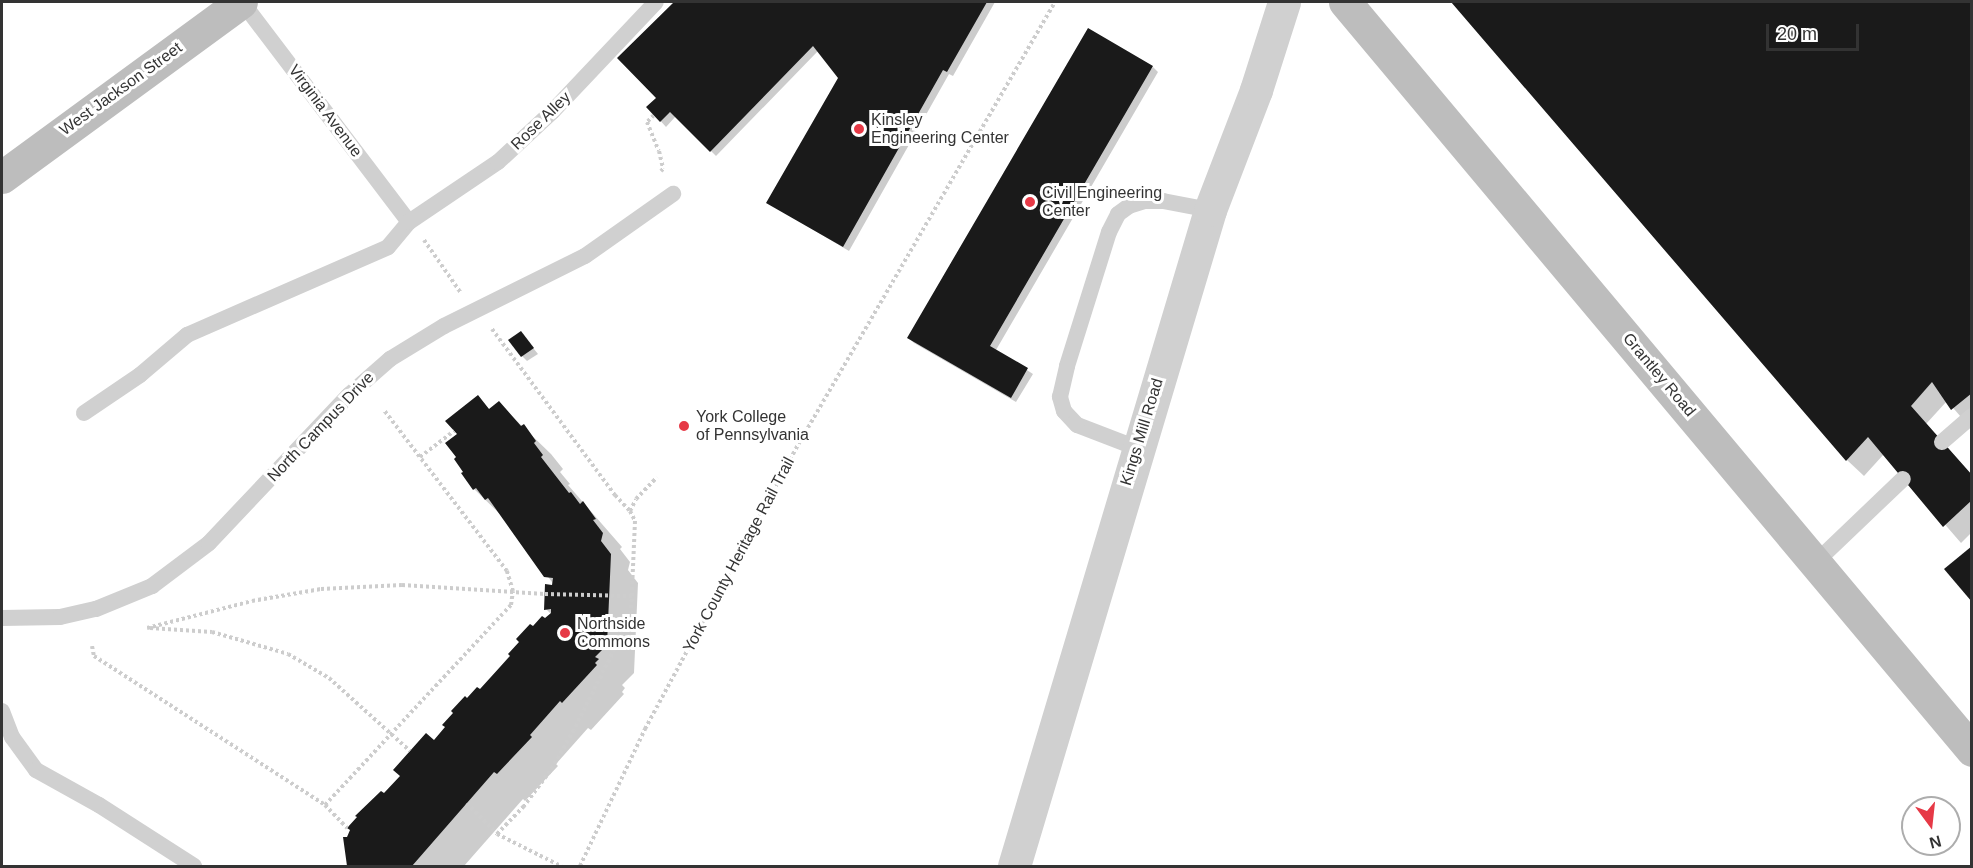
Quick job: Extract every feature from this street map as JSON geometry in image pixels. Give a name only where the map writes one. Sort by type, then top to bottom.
[{"type":"street","name":"West Jackson Street","points":[[2,177],[242,2]]},
{"type":"street","name":"Kings Mill Road","points":[[1014,867],[1137,448],[1210,210],[1256,90],[1284,2]]},
{"type":"street","name":"Grantley Road","points":[[1346,2],[1971,750]]},
{"type":"lane","name":"Virginia Avenue","points":[[242,2],[408,222]]},
{"type":"lane","name":"Rose Alley","points":[[84,413],[140,375],[187,335],[388,247],[408,222],[498,162],[552,112],[656,2]]},
{"type":"lane","name":"North Campus Drive","points":[[2,618],[60,617],[130,597],[152,586],[209,543],[349,394],[390,359],[444,326],[566,267],[673,194]]},
{"type":"lane","points":[[1137,448],[1077,425],[1064,411],[1060,398],[1067,366],[1109,232],[1118,214],[1129,206],[1144,201],[1163,201],[1210,210]]},
{"type":"lane","points":[[1942,442],[1971,416]]},
{"type":"lane","points":[[1816,562],[1903,479]]},
{"type":"lane","points":[[2,711],[12,737],[36,770],[99,805],[194,867]]},
{"type":"path","name":"York County Heritage Rail Trail","points":[[580,867],[645,729],[802,438],[1055,2]]},
{"type":"path","points":[[654,116],[647,122],[663,169],[658,173]]},
{"type":"path","points":[[408,222],[462,294],[470,287]]},
{"type":"path","points":[[497,834],[537,788],[574,730],[628,622],[632,596],[635,521],[630,511],[615,495],[498,337]]},
{"type":"path","points":[[325,805],[392,736],[511,605],[513,591],[507,571],[384,410]]},
{"type":"path","points":[[420,458],[454,431]]},
{"type":"path","points":[[630,511],[636,499],[657,477]]},
{"type":"path","points":[[410,751],[329,678],[288,654],[212,632],[147,628],[252,601],[321,589],[402,585],[632,596]]},
{"type":"path","points":[[92,646],[94,656],[325,805],[347,828]]},
{"type":"path","points":[[467,803],[497,834],[561,867]]},
{"type":"building","name":"Kinsley Engineering Center","points":[[674,2],[987,2],[947,72],[943,70],[843,247],[766,203],[838,78],[813,46],[710,152],[670,112],[660,122],[646,107],[656,98],[617,58]]},
{"type":"building","points":[[1451,2],[1972,2],[1972,393],[1951,410],[1932,382],[1911,406],[1972,475],[1972,500],[1943,527],[1868,437],[1846,461]]},
{"type":"building","name":"Civil Engineering Center","points":[[1088,28],[1153,66],[990,346],[1028,368],[1011,398],[907,338]]},
{"type":"building","points":[[521,331],[534,348],[521,357],[508,340]]},
{"type":"building","name":"Northside Commons","points":[[478,395],[489,409],[499,401],[521,426],[524,424],[536,441],[534,443],[543,455],[541,457],[569,493],[571,492],[580,504],[583,501],[596,519],[593,520],[603,533],[601,541],[611,554],[607,645],[595,657],[599,659],[595,663],[597,665],[562,703],[560,701],[530,735],[532,737],[497,774],[494,772],[412,866],[347,866],[343,837],[347,837],[350,830],[347,828],[357,817],[355,816],[381,791],[384,793],[400,776],[393,770],[426,733],[434,740],[445,727],[442,725],[453,713],[451,711],[465,696],[467,698],[477,687],[480,689],[510,656],[508,654],[519,642],[516,639],[530,624],[533,626],[542,616],[545,618],[551,613],[551,609],[544,610],[545,584],[552,585],[553,578],[544,577],[488,498],[485,500],[476,488],[473,490],[461,473],[463,472],[454,459],[456,457],[445,443],[457,434],[445,421]]},
{"type":"building","points":[[1972,546],[1972,602],[1944,569]]},
{"type":"place","name":"Kinsley Engineering Center","points":[[859,129]]},
{"type":"place","name":"Civil Engineering Center","points":[[1030,202]]},
{"type":"place","name":"York College of Pennsylvania","points":[[684,426]]},
{"type":"place","name":"Northside Commons","points":[[565,633]]}]
